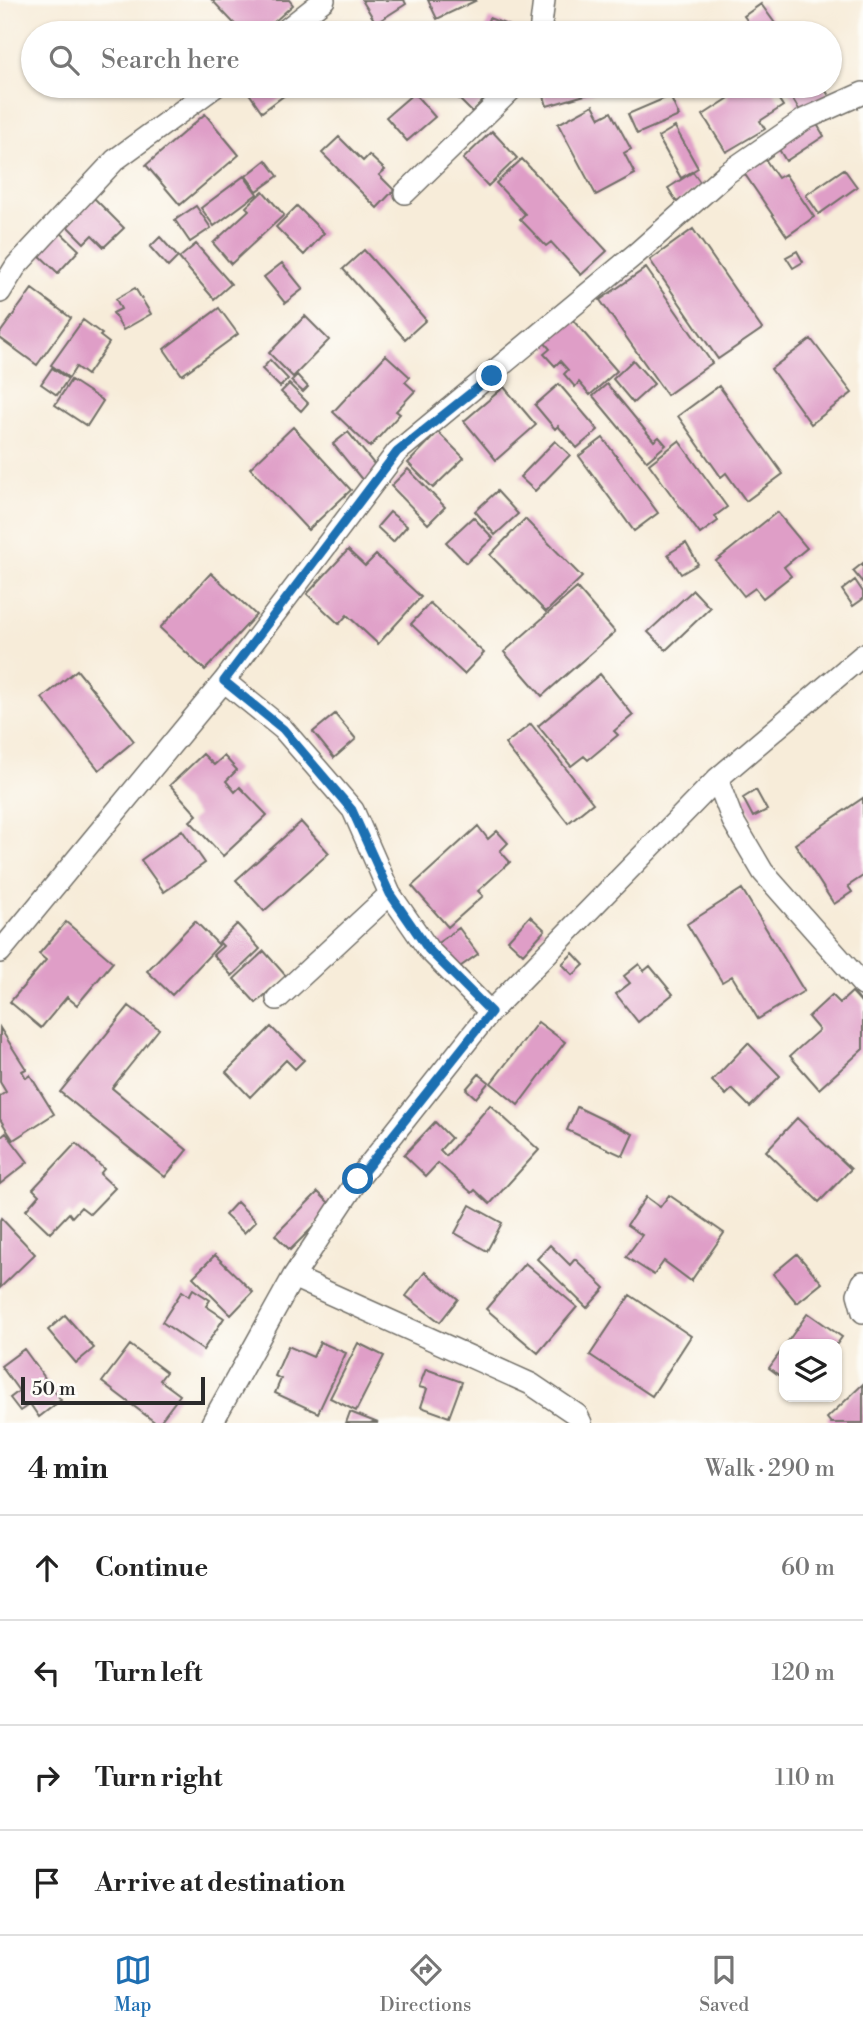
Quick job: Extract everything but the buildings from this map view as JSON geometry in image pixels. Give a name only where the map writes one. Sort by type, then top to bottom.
[{"type":"street","points":[[297,21],[324,0]]},
{"type":"street","points":[[541,21],[544,0]]},
{"type":"street","points":[[0,952],[224,681],[397,452],[629,260],[727,173],[805,119],[863,93]]},
{"type":"street","points":[[0,292],[16,266],[114,160],[199,98]]},
{"type":"street","points":[[405,192],[503,98]]},
{"type":"street","points":[[212,1423],[293,1278],[358,1179],[491,1012],[717,779],[863,655]]},
{"type":"street","points":[[224,681],[283,729],[352,810],[390,894],[428,949],[491,1012]]},
{"type":"street","points":[[717,779],[733,821],[763,872],[863,985]]},
{"type":"street","points":[[277,999],[390,894]]},
{"type":"street","points":[[293,1278],[531,1384],[577,1415],[581,1423]]},
{"type":"street","points":[[863,1282],[858,1294],[863,1312]]},
{"type":"route","points":[[358,1179],[491,1012],[428,949],[390,894],[352,810],[283,729],[224,681],[397,452],[436,418],[492,376]]}]
